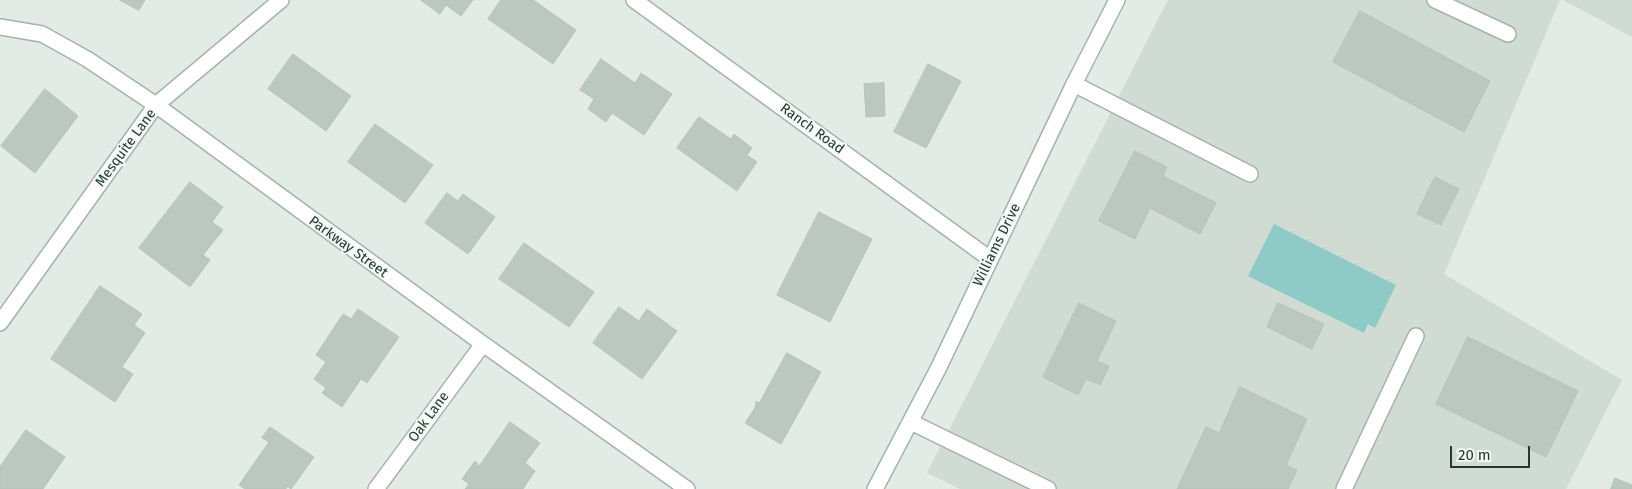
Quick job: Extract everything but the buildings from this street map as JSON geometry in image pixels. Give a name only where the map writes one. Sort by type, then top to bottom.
[{"type":"street","name":"Mesquite Lane","points":[[0,323],[156,105],[281,0]]},
{"type":"street","name":"Williams Drive","points":[[875,489],[938,369],[1074,84],[1117,0]]},
{"type":"street","points":[[1435,0],[1508,34]]},
{"type":"street","name":"Ranch Road","points":[[640,2],[990,259]]},
{"type":"street","name":"Parkway Street","points":[[0,27],[42,34],[87,59],[156,105],[483,344],[687,489]]},
{"type":"street","points":[[1074,84],[1250,174]]},
{"type":"street","points":[[1344,489],[1416,336]]},
{"type":"street","name":"Oak Lane","points":[[376,489],[483,344]]},
{"type":"street","points":[[911,422],[1048,489]]},
{"type":"shaded area","points":[[1168,0],[1560,0],[1444,274],[1622,380],[1566,489],[960,489],[927,473]]},
{"type":"shaded area","points":[[1563,0],[1632,0],[1632,37]]},
{"type":"water","points":[[1274,224],[1396,285],[1375,328],[1368,324],[1364,333],[1248,276]]}]
